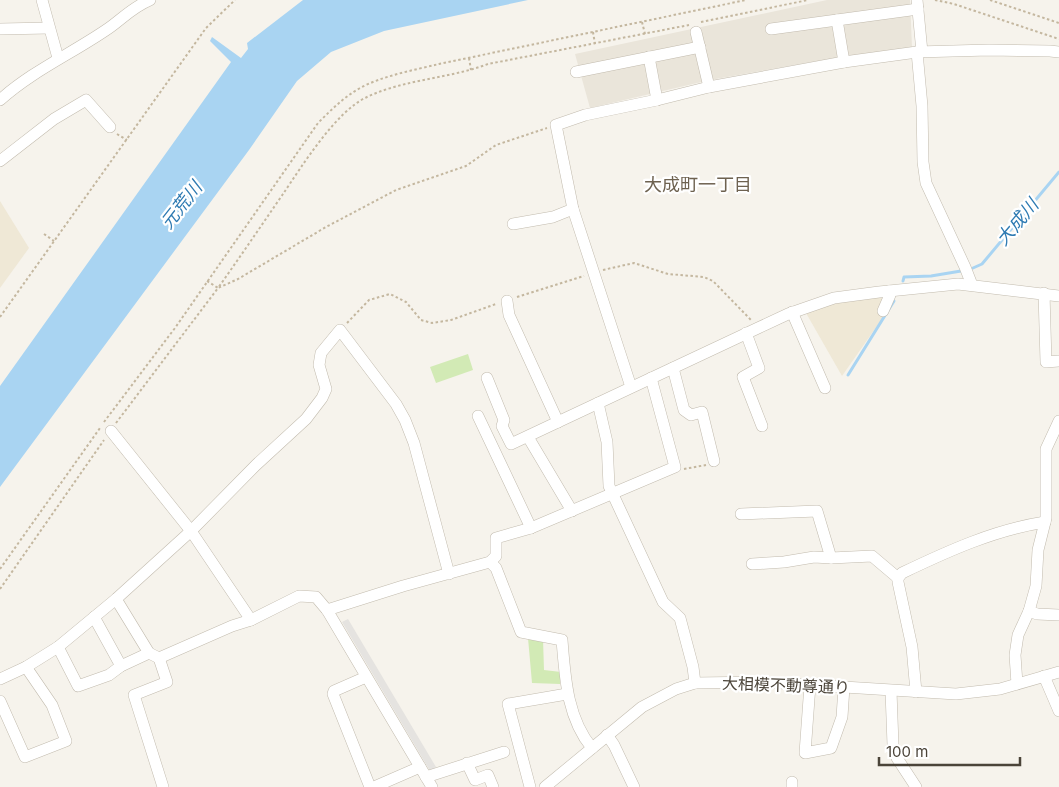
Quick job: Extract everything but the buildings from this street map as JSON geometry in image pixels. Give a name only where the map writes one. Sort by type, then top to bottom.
[{"type":"street","points":[[42,0],[58,58]]},
{"type":"street","points":[[1,95],[109,28],[135,7],[150,0]]},
{"type":"street","points":[[770,29],[837,20],[917,5],[923,162],[926,182],[972,285]]},
{"type":"street","points":[[837,20],[844,62]]},
{"type":"street","points":[[0,29],[49,28]]},
{"type":"street","points":[[696,32],[709,88]]},
{"type":"street","points":[[576,72],[700,47]]},
{"type":"street","points":[[631,387],[572,209],[556,125],[585,115],[709,88],[844,62],[919,52],[989,50],[1059,52]]},
{"type":"street","points":[[649,57],[657,100]]},
{"type":"street","points":[[0,161],[54,119],[86,100],[113,130]]},
{"type":"street","points":[[513,224],[553,217],[572,209]]},
{"type":"street","points":[[487,378],[504,420],[502,426],[511,444],[792,312],[834,298],[958,284],[1059,296]]},
{"type":"street","points":[[883,311],[890,295],[889,291]]},
{"type":"street","points":[[1044,294],[1046,362],[1059,361]]},
{"type":"street","points":[[507,301],[509,315],[558,422]]},
{"type":"street","points":[[792,312],[825,388]]},
{"type":"street","points":[[0,679],[26,667],[58,647],[94,618],[191,530],[256,465],[306,419],[322,398],[326,389],[318,365],[321,353],[340,330],[396,404],[405,420],[414,443],[449,574]]},
{"type":"street","points":[[746,333],[759,368],[743,377],[762,426]]},
{"type":"street","points":[[673,368],[684,410],[691,415],[702,412],[714,461]]},
{"type":"street","points":[[327,610],[490,562],[496,556],[496,538],[531,528],[675,467],[651,378]]},
{"type":"street","points":[[598,404],[607,442],[612,493],[663,602],[680,618],[693,667],[695,683]]},
{"type":"street","points":[[478,416],[531,528]]},
{"type":"street","points":[[1017,684],[1015,656],[1018,635],[1029,611],[1036,586],[1038,550],[1045,522],[1046,449],[1059,420]]},
{"type":"street","points":[[110,431],[191,530],[251,620]]},
{"type":"street","points":[[528,437],[572,511]]},
{"type":"street","points":[[741,514],[817,511],[831,558]]},
{"type":"street","points":[[898,578],[902,573],[969,543],[1017,527],[1045,522]]},
{"type":"street","points":[[752,564],[784,562],[814,557],[872,556],[898,578],[912,647],[916,692]]},
{"type":"street","points":[[490,562],[496,568],[521,632],[562,640],[567,694],[573,714],[586,741],[592,748]]},
{"type":"street","points":[[58,647],[78,686],[108,675],[121,666],[251,620],[299,596],[316,598],[327,610],[426,777]]},
{"type":"street","points":[[116,598],[154,655],[167,682],[134,694],[163,787]]},
{"type":"street","points":[[1029,611],[1037,614],[1059,615]]},
{"type":"street","points":[[94,618],[121,666]]},
{"type":"street","points":[[0,701],[25,757],[66,741],[52,705],[26,667]]},
{"type":"street","name":"大相模不動尊通り","points":[[545,787],[642,707],[676,689],[695,683],[764,682],[956,694],[994,690],[1059,672]]},
{"type":"street","points":[[1044,676],[1059,711]]},
{"type":"street","points":[[366,677],[334,691],[333,694],[370,787]]},
{"type":"street","points":[[810,685],[805,753],[831,748],[842,717],[844,687]]},
{"type":"street","points":[[891,690],[893,744],[897,758],[916,787]]},
{"type":"street","points":[[530,787],[508,704],[567,694]]},
{"type":"street","points":[[607,735],[614,745],[634,787]]},
{"type":"street","points":[[374,787],[426,777],[504,752]]},
{"type":"street","points":[[467,763],[476,780],[488,776],[493,787]]},
{"type":"path","points":[[0,317],[206,28],[234,0]]},
{"type":"path","points":[[0,568],[207,281],[318,123],[336,104],[360,88],[375,82],[439,64],[746,0]]},
{"type":"path","points":[[0,590],[110,431],[218,288],[308,158],[327,133],[353,106],[365,97],[390,88],[471,70],[488,64],[596,44],[808,0]]},
{"type":"path","points":[[935,0],[1059,39]]},
{"type":"path","points":[[990,0],[1059,23]]},
{"type":"path","points":[[642,21],[645,34]]},
{"type":"path","points":[[593,32],[596,44]]},
{"type":"path","points":[[469,58],[471,70]]},
{"type":"path","points":[[218,288],[238,279],[326,227],[396,190],[466,166],[496,145],[556,125]]},
{"type":"path","points":[[113,130],[127,140]]},
{"type":"path","points":[[44,234],[54,241]]},
{"type":"path","points":[[340,330],[369,300],[390,294],[406,302],[421,320],[432,323],[451,320],[592,273],[634,263],[668,274],[704,277],[713,282],[758,328]]},
{"type":"path","points":[[207,281],[218,288]]},
{"type":"path","points":[[675,467],[680,470],[711,464],[714,461]]},
{"type":"shaded area","points":[[827,0],[910,0],[912,47],[710,80],[590,108],[575,54]]},
{"type":"shaded area","points":[[0,201],[29,248],[0,288]]},
{"type":"shaded area","points":[[886,297],[886,313],[842,376],[806,313],[849,299]]},
{"type":"shaded area","points":[[348,619],[436,767],[430,771],[342,622]]},
{"type":"green space","points":[[468,354],[473,370],[436,383],[430,367]]},
{"type":"green space","points":[[528,638],[543,639],[544,670],[561,672],[560,684],[532,683]]},
{"type":"water","name":"元荒川","points":[[303,0],[528,0],[384,31],[331,52],[297,81],[249,150],[0,487],[0,386],[231,62],[210,41],[212,37],[241,58],[248,49],[247,43]]},
{"type":"waterway","name":"大成川","points":[[973,268],[982,264],[1059,172]]},
{"type":"waterway","name":"大成川","points":[[903,281],[904,277],[931,276],[961,271]]},
{"type":"waterway","name":"大成川","points":[[848,375],[894,301]]},
{"type":"district","name":"大成町一丁目","points":[[698,184]]}]
